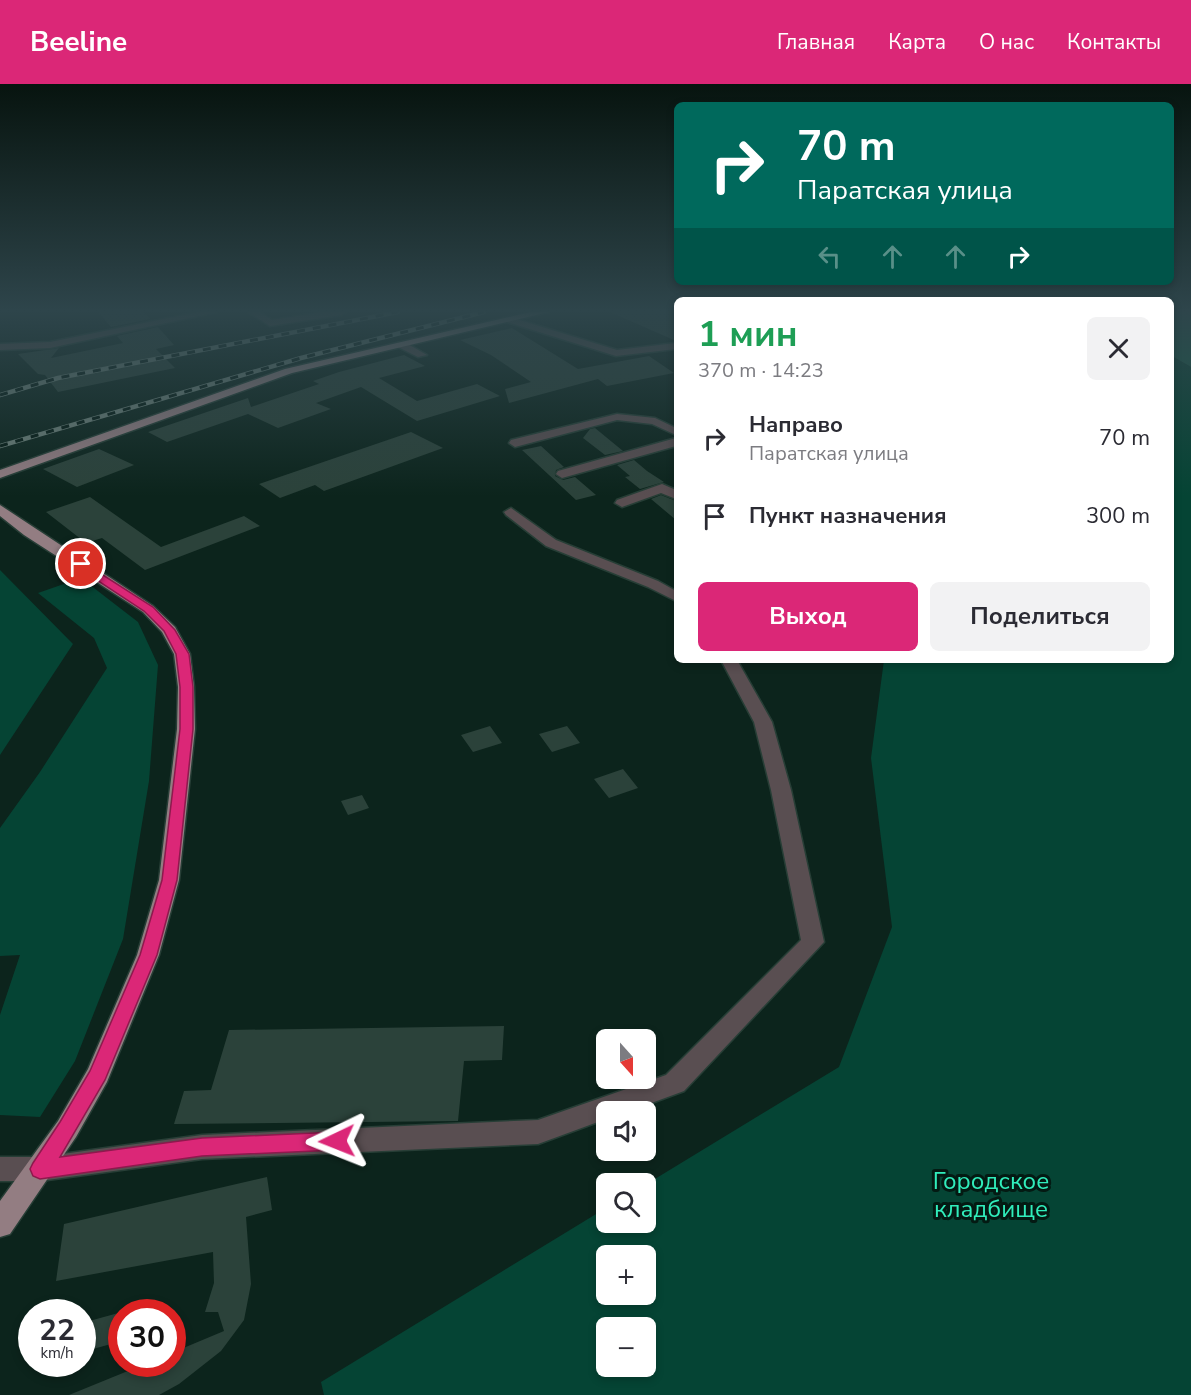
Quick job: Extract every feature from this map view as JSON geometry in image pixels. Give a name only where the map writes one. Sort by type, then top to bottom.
[{"type":"main road","points":[[0,474],[283,373]]},
{"type":"main road","points":[[0,508],[29,532],[148,609],[169,630],[183,654],[186,687],[186,729],[170,880],[148,955],[98,1074],[67,1129],[0,1224]]},
{"type":"street","points":[[515,443],[617,417],[655,421],[674,431]]},
{"type":"street","points":[[562,474],[674,443]]},
{"type":"street","points":[[622,503],[662,488],[674,494]]},
{"type":"street","points":[[512,512],[551,543],[642,579],[674,596]]},
{"type":"street","points":[[0,1169],[40,1169],[202,1147],[538,1132],[675,1083],[813,942],[781,790],[763,722],[731,663]]},
{"type":"green space","name":"Городское кладбище","points":[[1174,373],[1191,373],[1191,1395],[324,1395],[321,1382],[596,1214],[596,1233],[656,1233],[656,1178],[839,1067],[892,927],[871,758],[884,663],[1174,663]]},
{"type":"green space","points":[[0,570],[73,644],[0,755]]},
{"type":"green space","points":[[81,578],[138,622],[158,665],[149,781],[123,939],[75,1061],[40,1117],[0,1115],[0,1015],[20,955],[0,956],[0,828],[40,772],[107,668],[94,638],[38,593]]},
{"type":"building","points":[[150,373],[58,392],[45,375],[38,374]]},
{"type":"building","points":[[336,373],[397,373],[379,378],[417,401],[477,384],[500,396],[417,421],[361,387],[316,403],[331,409],[278,428],[248,414],[167,442],[148,432],[248,398],[251,407],[319,384],[313,381]]},
{"type":"building","points":[[518,373],[673,373],[607,386],[598,379],[509,403],[505,389],[531,382]]},
{"type":"building","points":[[595,428],[623,451],[605,455],[583,438],[590,429]]},
{"type":"building","points":[[411,432],[443,448],[324,491],[315,485],[280,498],[259,484]]},
{"type":"building","points":[[541,446],[564,467],[556,470],[555,476],[563,480],[575,477],[596,495],[576,500],[522,450]]},
{"type":"building","points":[[99,449],[134,465],[77,487],[43,469]]},
{"type":"building","points":[[634,460],[664,482],[640,489],[625,477],[630,476],[617,465]]},
{"type":"building","points":[[661,495],[674,500],[674,518],[651,499]]},
{"type":"building","points":[[90,497],[161,547],[244,516],[260,526],[145,570],[102,538],[86,543],[46,512]]},
{"type":"building","points":[[490,726],[502,743],[473,752],[461,735]]},
{"type":"building","points":[[567,726],[580,743],[552,752],[539,734]]},
{"type":"building","points":[[623,769],[638,788],[609,798],[594,779]]},
{"type":"building","points":[[362,795],[369,808],[348,815],[341,801]]},
{"type":"building","points":[[504,1026],[502,1060],[464,1061],[458,1121],[174,1124],[184,1091],[211,1090],[229,1030]]},
{"type":"building","points":[[267,1177],[272,1210],[246,1217],[251,1284],[244,1320],[221,1351],[179,1384],[159,1395],[69,1395],[113,1377],[186,1377],[186,1347],[224,1331],[218,1312],[205,1312],[214,1283],[213,1252],[56,1281],[64,1224]]},
{"type":"building","points":[[108,1316],[108,1345],[96,1348],[96,1319]]},
{"type":"railway","points":[[0,395],[83,373]]},
{"type":"railway","points":[[0,446],[249,373]]},
{"type":"route","points":[[81,564],[148,609],[169,630],[183,654],[186,729],[170,880],[148,955],[98,1074],[67,1129],[40,1169],[202,1147],[337,1141]]}]
